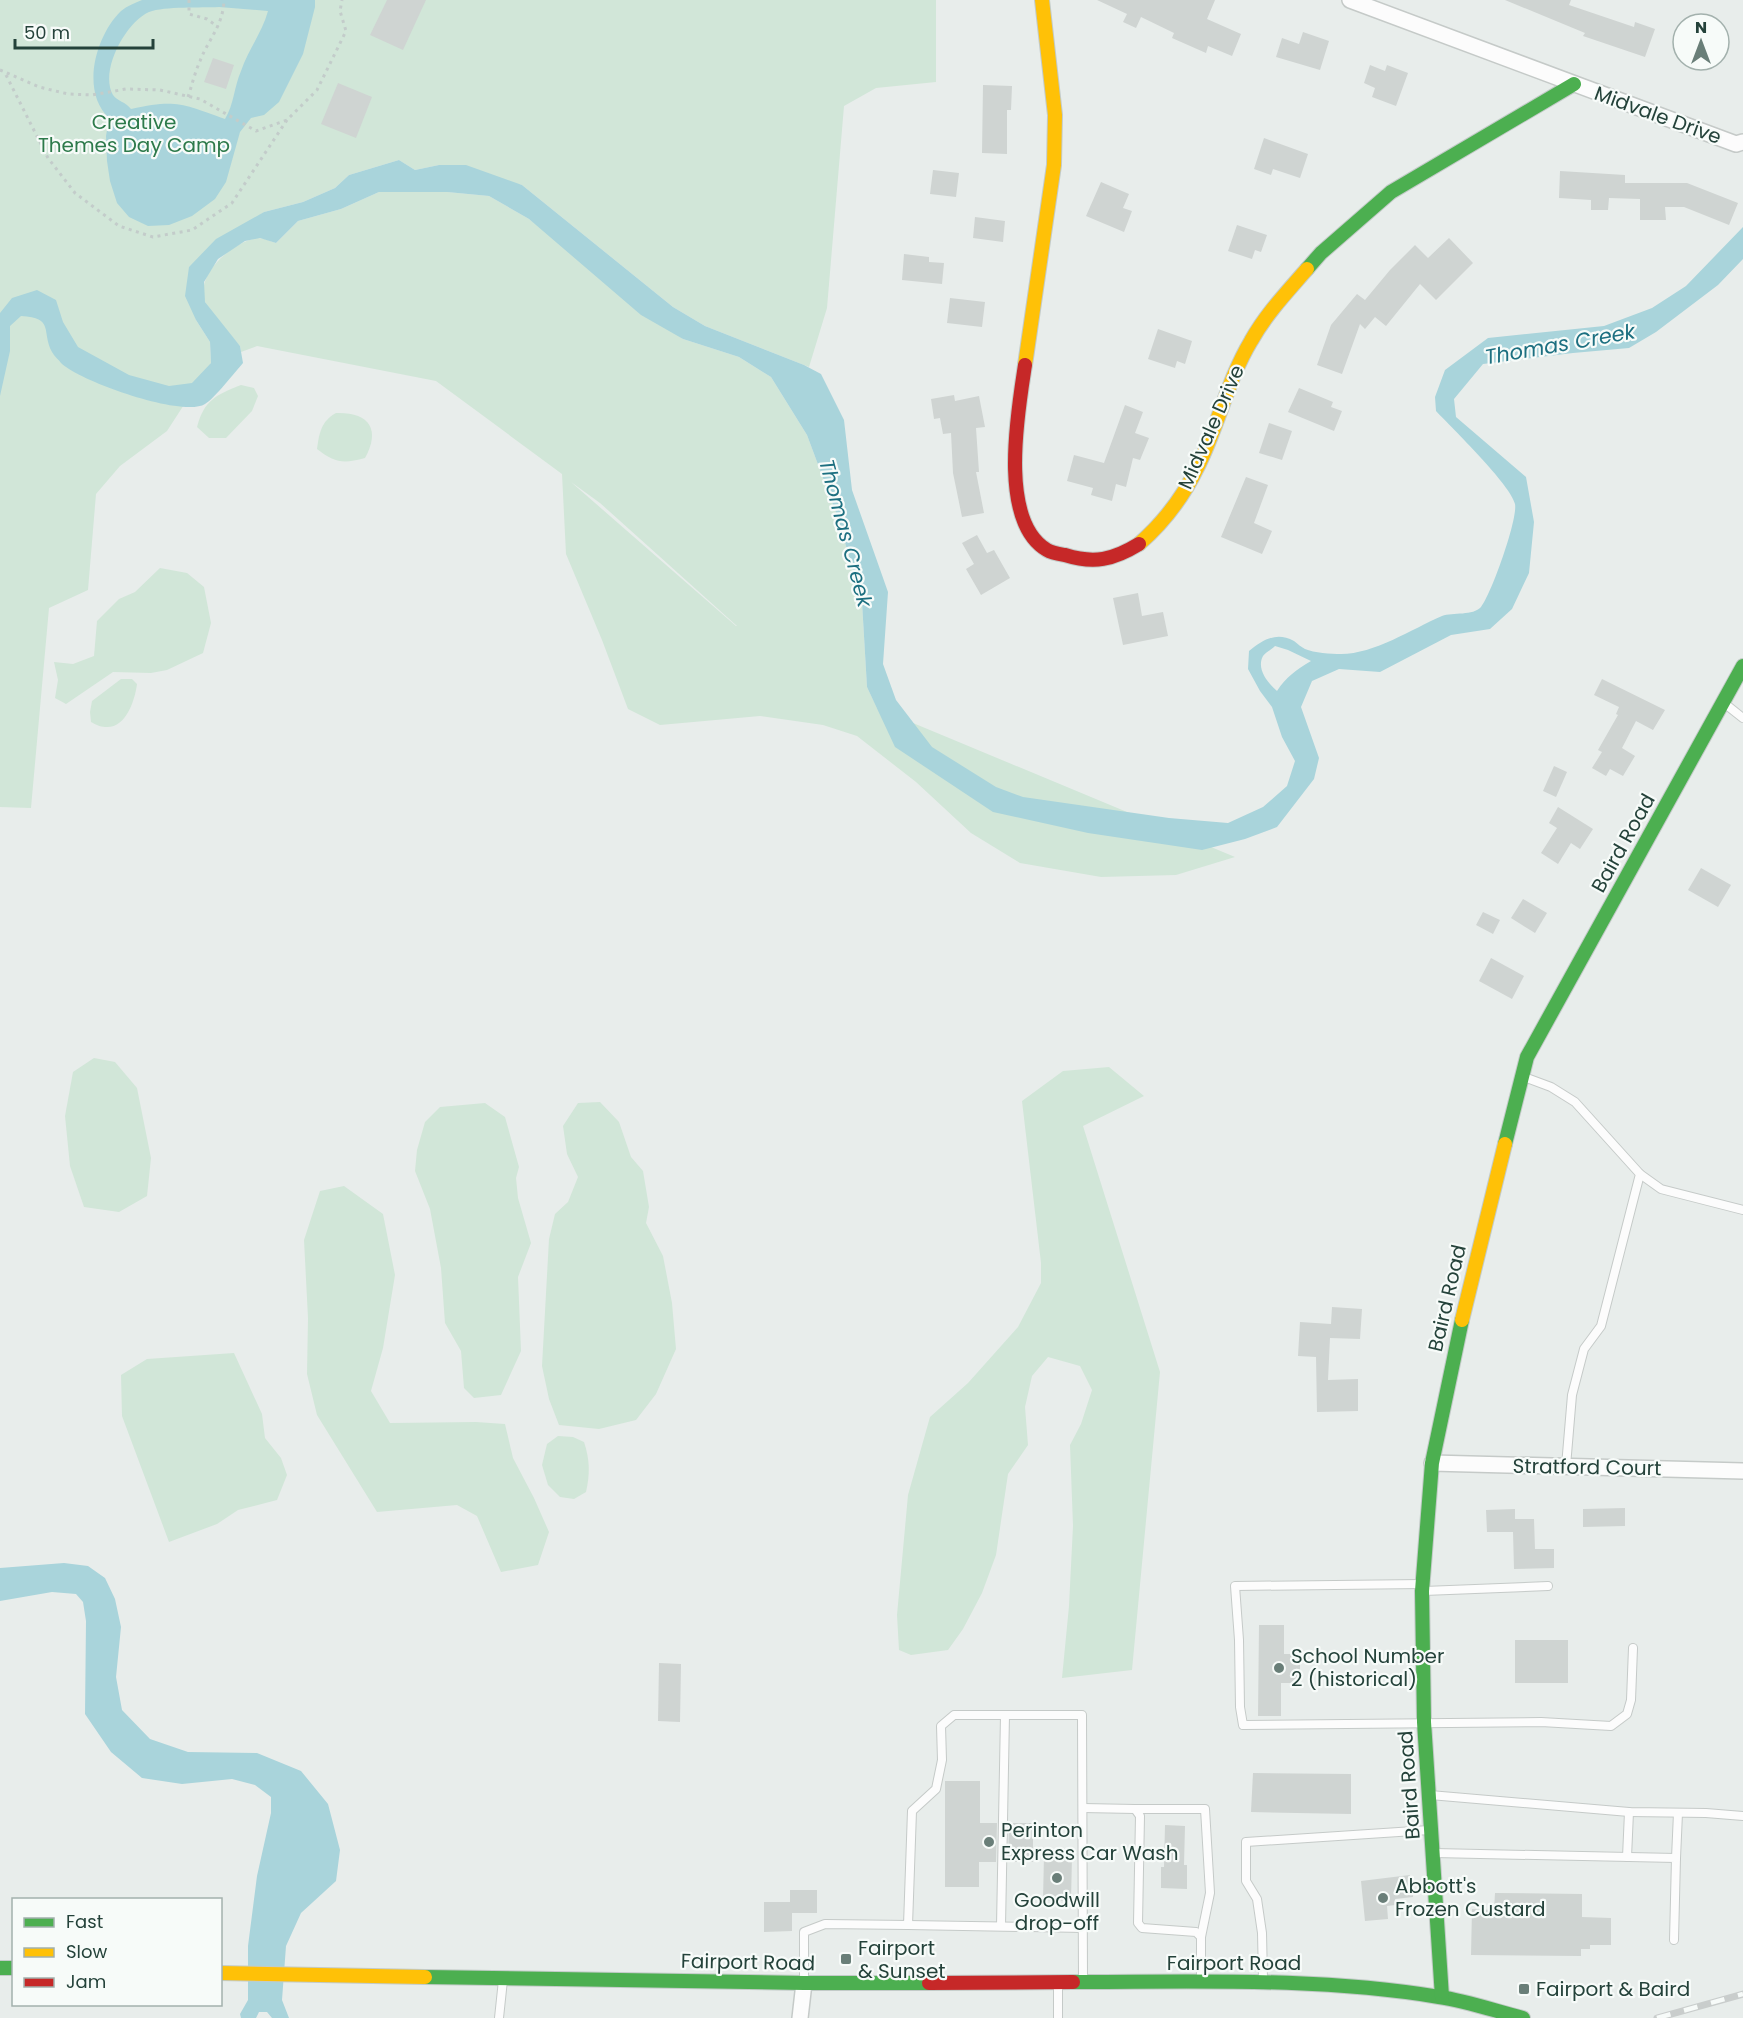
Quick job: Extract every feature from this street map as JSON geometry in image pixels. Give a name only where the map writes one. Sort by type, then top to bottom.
[{"type":"street","name":"Midvale Drive","points":[[1042,0],[1055,115],[1053,165],[1039,277],[1017,416],[1014,475],[1020,510],[1035,538],[1047,550],[1080,560],[1113,558],[1126,552],[1140,544],[1167,518],[1197,469],[1225,396],[1250,342],[1272,309],[1321,253],[1391,192],[1574,84]]},
{"type":"street","name":"Midvale Drive","points":[[1350,0],[1736,144],[1743,142]]},
{"type":"street","name":"Baird Road","points":[[1442,1997],[1424,1722],[1422,1587],[1432,1463],[1456,1343],[1527,1057],[1743,666]]},
{"type":"street","name":"Stratford Court","points":[[1432,1463],[1743,1471]]},
{"type":"street","name":"Fairport Road","points":[[223,1973],[804,1983],[1263,1982],[1352,1985],[1442,1997],[1523,2018]]},
{"type":"street","points":[[800,2018],[804,1983]]},
{"type":"lane","points":[[1723,702],[1743,718]]},
{"type":"lane","points":[[1522,1076],[1551,1087],[1575,1102],[1640,1174],[1661,1189],[1743,1210]]},
{"type":"lane","points":[[1566,1466],[1572,1395],[1584,1349],[1601,1326],[1640,1174]]},
{"type":"lane","points":[[1548,1586],[1235,1586],[1240,1707],[1243,1725],[1541,1722],[1611,1726],[1627,1714],[1631,1700],[1633,1648]]},
{"type":"lane","points":[[909,1924],[912,1811],[936,1789],[942,1760],[941,1726],[954,1715],[1082,1715],[1083,1982]]},
{"type":"lane","points":[[1001,1926],[1005,1715]]},
{"type":"lane","points":[[1428,1795],[1629,1812],[1743,1816]]},
{"type":"lane","points":[[1083,1808],[1205,1809],[1210,1893],[1201,1937],[1201,1982]]},
{"type":"lane","points":[[1135,1809],[1140,1816],[1138,1923],[1142,1928],[1196,1932],[1201,1937]]},
{"type":"lane","points":[[1627,1857],[1629,1812]]},
{"type":"lane","points":[[1674,1940],[1678,1813]]},
{"type":"lane","points":[[1263,1982],[1262,1933],[1257,1899],[1246,1881],[1246,1842],[1431,1830]]},
{"type":"lane","points":[[1432,1852],[1676,1858]]},
{"type":"lane","points":[[804,1983],[804,1932],[825,1924],[1084,1928]]},
{"type":"lane","points":[[499,2018],[503,1979]]},
{"type":"lane","points":[[1058,1982],[1058,2018]]},
{"type":"path","points":[[189,0],[189,14],[207,19],[218,27]]},
{"type":"path","points":[[188,97],[200,59],[224,11],[224,0]]},
{"type":"path","points":[[5,73],[48,158],[75,193],[119,226],[153,237],[192,230],[232,203],[287,120],[317,90],[346,31],[340,11],[342,0]]},
{"type":"path","points":[[0,70],[39,87],[68,94],[92,95],[126,89],[160,90],[200,99],[256,131],[287,120]]},
{"type":"green space","name":"Creative Themes Day Camp","points":[[0,0],[936,0],[936,82],[876,88],[844,106],[827,308],[809,367],[705,326],[673,307],[522,185],[439,165],[415,170],[399,160],[349,175],[335,188],[303,202],[264,212],[189,267],[196,320],[210,342],[211,363],[167,431],[120,466],[96,494],[88,590],[49,608],[31,808],[0,807]]},
{"type":"green space","points":[[379,192],[447,192],[489,196],[529,219],[683,339],[739,357],[771,377],[807,435],[838,518],[862,602],[867,687],[877,708],[1235,857],[1176,875],[1101,877],[1020,863],[971,833],[916,782],[857,736],[823,725],[760,716],[660,725],[628,709],[566,554],[562,474],[436,381],[257,346],[241,352],[240,346],[205,302],[203,292],[205,281],[210,271],[227,252],[238,245],[258,238],[276,243],[298,221],[341,209]],"holes":[[[571,482],[600,503],[737,626]]]},
{"type":"green space","points":[[241,385],[254,388],[258,396],[252,411],[226,438],[209,438],[197,427],[203,410],[218,396]]},
{"type":"green space","points":[[336,413],[357,416],[369,424],[372,439],[365,458],[351,461],[334,460],[317,449],[324,424]]},
{"type":"green space","points":[[160,568],[187,573],[204,587],[211,623],[203,653],[167,670],[151,673],[113,672],[66,704],[55,698],[58,680],[54,662],[73,664],[94,656],[97,621],[119,599],[135,592]]},
{"type":"green space","points":[[121,679],[132,679],[137,684],[132,705],[124,718],[119,723],[105,727],[91,722],[92,701]]},
{"type":"green space","points":[[94,1058],[115,1062],[137,1088],[151,1158],[147,1196],[119,1212],[84,1207],[70,1166],[65,1116],[73,1072]]},
{"type":"green space","points":[[1109,1067],[1144,1096],[1083,1126],[1160,1372],[1132,1670],[1062,1678],[1073,1526],[1070,1445],[1081,1424],[1092,1390],[1080,1366],[1048,1357],[1032,1376],[1025,1407],[1028,1445],[1008,1474],[996,1555],[982,1593],[963,1629],[948,1650],[911,1655],[899,1650],[897,1615],[908,1495],[930,1417],[968,1383],[1018,1327],[1041,1283],[1041,1263],[1022,1101],[1063,1071]]},
{"type":"green space","points":[[600,1102],[619,1122],[631,1157],[643,1171],[649,1207],[646,1223],[663,1256],[672,1303],[676,1349],[656,1394],[636,1420],[599,1429],[559,1425],[549,1399],[542,1366],[549,1239],[555,1214],[568,1202],[578,1177],[567,1154],[563,1126],[578,1103]]},
{"type":"green space","points":[[485,1103],[505,1117],[519,1167],[516,1178],[518,1198],[531,1243],[518,1277],[521,1351],[501,1395],[474,1398],[464,1388],[461,1351],[445,1323],[441,1268],[430,1209],[415,1171],[417,1150],[425,1122],[440,1107]]},
{"type":"green space","points":[[344,1186],[383,1214],[395,1275],[383,1348],[371,1391],[390,1423],[505,1424],[513,1458],[549,1532],[538,1565],[501,1572],[477,1516],[457,1505],[377,1512],[317,1415],[307,1374],[308,1318],[304,1240],[320,1191]]},
{"type":"green space","points":[[234,1353],[262,1414],[265,1438],[281,1458],[287,1475],[277,1500],[238,1510],[217,1524],[169,1542],[122,1416],[121,1375],[147,1359]]},
{"type":"green space","points":[[558,1436],[573,1437],[584,1442],[586,1449],[589,1467],[586,1492],[574,1499],[560,1497],[548,1485],[542,1465],[547,1444]]},
{"type":"water","points":[[142,0],[315,0],[303,54],[279,102],[264,115],[251,118],[240,132],[226,182],[215,199],[192,216],[169,225],[148,226],[129,217],[117,203],[107,161],[106,136],[109,118],[100,107],[93,79],[99,48],[112,21],[128,6]],"holes":[[[219,7],[268,11],[244,63],[225,119],[179,105],[159,104],[131,109],[113,95],[109,73],[117,48],[132,26],[140,17],[149,12],[173,8]]]},
{"type":"water","name":"Thomas Creek","points":[[399,160],[415,170],[439,165],[466,165],[522,185],[673,307],[705,326],[804,365],[821,374],[844,420],[852,490],[888,592],[883,664],[896,700],[932,747],[996,787],[1023,797],[1169,818],[1228,823],[1263,807],[1287,786],[1295,761],[1282,737],[1272,707],[1248,669],[1249,651],[1265,640],[1281,637],[1313,651],[1337,654],[1354,653],[1393,640],[1442,616],[1473,612],[1481,607],[1485,600],[1508,540],[1515,504],[1511,495],[1492,471],[1436,411],[1435,397],[1445,370],[1488,338],[1604,326],[1652,308],[1686,286],[1743,227],[1743,259],[1718,285],[1656,332],[1629,348],[1483,364],[1454,399],[1456,417],[1526,477],[1534,522],[1529,573],[1512,609],[1490,629],[1451,635],[1380,672],[1339,669],[1312,681],[1301,707],[1319,758],[1314,779],[1277,827],[1245,839],[1202,850],[1088,833],[993,812],[895,747],[867,687],[862,602],[838,518],[807,435],[771,377],[739,357],[683,339],[641,315],[529,219],[489,196],[447,192],[379,192],[341,209],[298,221],[276,243],[260,238],[245,241],[218,259],[204,282],[205,302],[240,346],[243,363],[205,404],[193,407],[155,402],[109,388],[71,371],[52,352],[43,323],[32,317],[21,316],[10,326],[10,351],[0,396],[0,313],[12,298],[37,290],[56,300],[63,322],[78,347],[129,375],[169,386],[192,383],[211,363],[210,342],[185,296],[189,267],[216,239],[264,212],[303,202],[335,188],[349,175]],"holes":[[[1275,646],[1311,661],[1292,674],[1277,691],[1264,675],[1261,661],[1264,655]]]},
{"type":"water","points":[[64,1563],[88,1566],[105,1578],[115,1599],[121,1627],[116,1677],[122,1710],[150,1739],[188,1752],[257,1753],[301,1771],[328,1804],[340,1850],[336,1881],[301,1913],[286,1946],[282,2000],[289,2018],[272,2018],[267,2012],[259,2012],[256,2018],[241,2018],[240,2014],[248,2000],[248,1946],[257,1876],[271,1813],[271,1797],[255,1785],[232,1779],[182,1784],[142,1778],[111,1752],[85,1714],[86,1621],[83,1602],[76,1594],[52,1592],[0,1601],[0,1568]]},
{"type":"building","points":[[387,0],[426,0],[403,50],[370,35]]},
{"type":"building","points":[[1097,0],[1215,0],[1207,19],[1241,34],[1232,56],[1208,46],[1206,53],[1172,38],[1174,33],[1141,17],[1136,28],[1123,22],[1127,14]]},
{"type":"building","points":[[1505,0],[1571,0],[1569,5],[1634,27],[1635,22],[1655,29],[1645,57],[1583,36],[1585,33]]},
{"type":"building","points":[[1303,32],[1329,41],[1320,70],[1276,57],[1282,38],[1299,44]]},
{"type":"building","points":[[213,58],[234,65],[226,89],[204,82]]},
{"type":"building","points":[[1370,65],[1385,71],[1387,65],[1408,73],[1396,106],[1372,97],[1375,88],[1364,83]]},
{"type":"building","points":[[338,83],[372,97],[356,138],[321,124]]},
{"type":"building","points":[[983,85],[1012,86],[1011,110],[1007,110],[1007,154],[982,153]]},
{"type":"building","points":[[1264,138],[1308,154],[1300,178],[1273,169],[1271,175],[1254,169]]},
{"type":"building","points":[[933,170],[959,173],[956,197],[930,194]]},
{"type":"building","points":[[1560,171],[1625,175],[1625,183],[1687,183],[1738,203],[1729,225],[1684,207],[1665,207],[1666,220],[1640,220],[1640,199],[1609,198],[1608,210],[1591,210],[1591,200],[1559,198]]},
{"type":"building","points":[[1101,182],[1129,194],[1123,208],[1132,211],[1124,232],[1086,216]]},
{"type":"building","points":[[975,217],[1005,221],[1003,242],[973,238]]},
{"type":"building","points":[[1237,225],[1267,235],[1261,252],[1255,250],[1252,259],[1228,251]]},
{"type":"building","points":[[1449,238],[1473,263],[1436,300],[1420,284],[1386,326],[1375,317],[1365,329],[1360,324],[1342,374],[1317,365],[1331,325],[1357,294],[1365,300],[1415,245],[1428,258]]},
{"type":"building","points":[[904,254],[929,257],[929,262],[944,263],[942,284],[902,280]]},
{"type":"building","points":[[950,298],[985,302],[982,327],[947,323]]},
{"type":"building","points":[[1158,329],[1192,341],[1185,364],[1177,361],[1175,368],[1148,359]]},
{"type":"building","points":[[1299,388],[1333,402],[1331,407],[1342,411],[1334,431],[1288,412]]},
{"type":"building","points":[[954,395],[955,401],[979,396],[985,427],[976,428],[979,472],[976,472],[984,513],[962,517],[953,473],[951,433],[943,434],[940,418],[934,419],[931,399]]},
{"type":"building","points":[[1125,405],[1143,412],[1135,433],[1149,438],[1140,460],[1133,458],[1126,487],[1116,484],[1112,501],[1091,495],[1093,488],[1067,481],[1074,455],[1104,463]]},
{"type":"building","points":[[1269,423],[1292,431],[1282,460],[1259,453]]},
{"type":"building","points":[[1246,477],[1268,485],[1254,523],[1272,531],[1262,554],[1221,537]]},
{"type":"building","points":[[977,535],[987,553],[994,550],[1010,578],[981,595],[966,569],[974,564],[962,543]]},
{"type":"building","points":[[1138,593],[1142,616],[1163,612],[1168,636],[1123,645],[1113,598]]},
{"type":"building","points":[[1602,679],[1665,710],[1653,730],[1636,721],[1622,748],[1635,756],[1623,776],[1610,769],[1606,776],[1592,768],[1602,752],[1598,750],[1618,715],[1616,714],[1619,707],[1594,695]]},
{"type":"building","points":[[1554,766],[1567,772],[1556,797],[1543,791]]},
{"type":"building","points":[[1558,807],[1593,829],[1580,849],[1571,843],[1558,864],[1541,853],[1557,828],[1549,823]]},
{"type":"building","points":[[1701,868],[1731,885],[1718,907],[1688,890]]},
{"type":"building","points":[[1523,899],[1547,913],[1535,933],[1511,918]]},
{"type":"building","points":[[1483,912],[1500,920],[1493,934],[1476,925]]},
{"type":"building","points":[[1491,958],[1524,976],[1512,999],[1479,981]]},
{"type":"building","points":[[1332,1307],[1362,1309],[1360,1339],[1330,1338],[1328,1380],[1358,1379],[1358,1411],[1317,1412],[1316,1357],[1298,1356],[1300,1322],[1331,1324]]},
{"type":"building","points":[[1625,1508],[1625,1526],[1583,1527],[1583,1509]]},
{"type":"building","points":[[1515,1509],[1515,1519],[1534,1519],[1535,1549],[1554,1549],[1554,1568],[1514,1569],[1513,1532],[1487,1532],[1486,1510]]},
{"type":"building","name":"School Number 2 (historical)","points":[[1259,1625],[1284,1625],[1284,1654],[1300,1654],[1300,1683],[1281,1683],[1281,1716],[1258,1716]]},
{"type":"building","points":[[1515,1640],[1568,1640],[1568,1683],[1515,1683]]},
{"type":"building","points":[[659,1663],[681,1664],[680,1722],[658,1721]]},
{"type":"building","points":[[1253,1773],[1351,1774],[1351,1814],[1251,1812]]},
{"type":"building","name":"Perinton Express Car Wash","points":[[945,1781],[980,1781],[980,1823],[997,1823],[996,1862],[979,1862],[979,1887],[945,1887]]},
{"type":"building","points":[[1009,1823],[1033,1823],[1033,1862],[1008,1862]]},
{"type":"building","points":[[1165,1825],[1185,1826],[1184,1865],[1187,1865],[1187,1889],[1161,1888]]},
{"type":"building","name":"Goodwill drop-off","points":[[1044,1855],[1072,1856],[1071,1901],[1043,1900]]},
{"type":"building","name":"Abbott's Frozen Custard","points":[[1410,1875],[1413,1897],[1395,1899],[1395,1905],[1387,1906],[1388,1919],[1365,1921],[1361,1881]]},
{"type":"building","points":[[790,1890],[817,1890],[817,1913],[792,1913],[792,1931],[764,1932],[764,1902],[790,1902]]},
{"type":"building","points":[[1495,1893],[1582,1894],[1582,1917],[1611,1918],[1611,1945],[1590,1945],[1590,1949],[1581,1949],[1581,1956],[1471,1955],[1472,1909],[1494,1910]]},
{"type":"railway","points":[[1657,2018],[1743,1994]]},
{"type":"traffic: fast","points":[[1307,269],[1321,253],[1391,192],[1574,84]]},
{"type":"traffic: fast","points":[[1505,1144],[1527,1057],[1743,666]]},
{"type":"traffic: fast","points":[[1442,1997],[1424,1722],[1422,1591],[1432,1463],[1462,1320]]},
{"type":"traffic: fast","points":[[0,1968],[12,1968]]},
{"type":"traffic: fast","points":[[425,1977],[929,1983]]},
{"type":"traffic: fast","points":[[1073,1982],[1211,1981],[1348,1986],[1450,1999],[1523,2018]]},
{"type":"traffic: slow","points":[[1025,365],[1054,165],[1055,115],[1042,0]]},
{"type":"traffic: slow","points":[[1139,544],[1179,499],[1204,452],[1235,372],[1251,341],[1270,312],[1307,269]]},
{"type":"traffic: slow","points":[[1462,1320],[1505,1144]]},
{"type":"traffic: slow","points":[[222,1973],[425,1977]]},
{"type":"traffic: jam","points":[[1025,365],[1016,436],[1015,464],[1022,515],[1032,536],[1049,551],[1094,560],[1121,554],[1139,544]]},
{"type":"traffic: jam","points":[[929,1983],[1073,1982]]},
{"type":"place","name":"School Number 2 (historical)","points":[[1279,1668]]},
{"type":"place","name":"Perinton Express Car Wash","points":[[989,1842]]},
{"type":"place","name":"Goodwill drop-off","points":[[1057,1878]]},
{"type":"place","name":"Abbott's Frozen Custard","points":[[1383,1898]]},
{"type":"place","name":"Fairport & Sunset","points":[[846,1959]]},
{"type":"place","name":"Fairport & Baird","points":[[1524,1989]]}]
